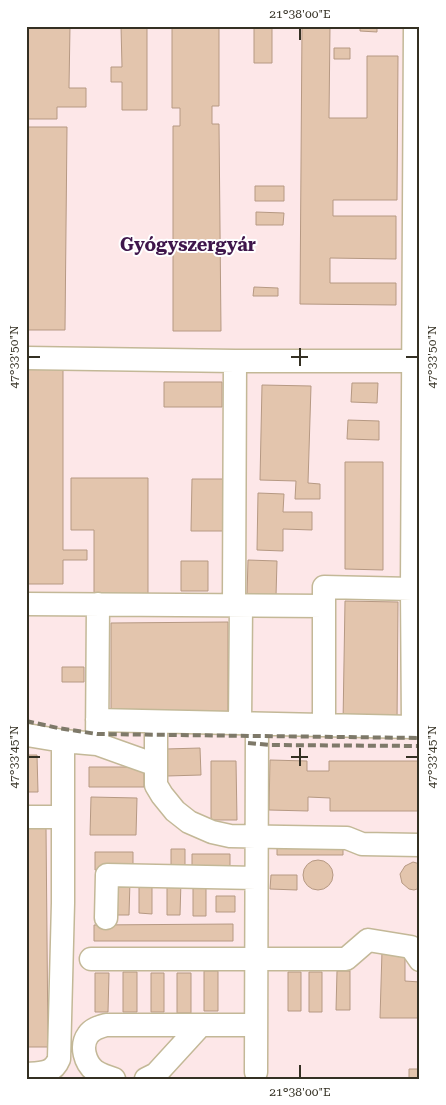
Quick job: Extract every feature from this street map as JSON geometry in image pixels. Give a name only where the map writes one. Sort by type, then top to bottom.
[{"type":"lane","points":[[97,720],[413,727],[416,698],[412,589],[413,361],[417,285],[414,26]]},
{"type":"lane","points":[[26,358],[413,361]]},
{"type":"lane","points":[[235,361],[238,605],[256,837],[256,1072]]},
{"type":"lane","points":[[324,725],[324,587],[412,589]]},
{"type":"lane","points":[[26,604],[324,606]]},
{"type":"lane","points":[[97,744],[98,604]]},
{"type":"lane","points":[[156,722],[156,784],[162,795],[189,822],[212,832],[230,836],[347,838],[362,844],[420,845]]},
{"type":"lane","points":[[27,735],[97,744],[156,765]]},
{"type":"lane","points":[[26,1074],[43,1074],[50,1071],[56,1065],[59,1058],[63,903],[63,741]]},
{"type":"lane","points":[[26,817],[63,817]]},
{"type":"lane","points":[[106,918],[107,876],[256,878]]},
{"type":"lane","points":[[91,959],[346,959],[368,940],[411,948],[420,960]]},
{"type":"lane","points":[[114,1079],[102,1075],[87,1063],[84,1043],[88,1034],[94,1029],[106,1025],[199,1027],[256,1025]]},
{"type":"lane","points":[[146,1079],[156,1074],[199,1027]]},
{"type":"shaded area","points":[[26,26],[420,26],[420,1079],[26,1079]]},
{"type":"building","points":[[26,26],[70,26],[69,88],[86,88],[86,107],[57,107],[57,119],[26,119]]},
{"type":"building","points":[[121,26],[147,26],[147,110],[122,110],[122,82],[111,82],[111,67],[122,67]]},
{"type":"building","points":[[172,26],[219,26],[219,106],[212,106],[212,124],[219,124],[221,331],[173,331],[173,126],[180,126],[180,108],[172,108]]},
{"type":"building","points":[[254,26],[272,26],[272,63],[254,63]]},
{"type":"building","points":[[302,26],[330,26],[329,118],[367,118],[367,56],[398,56],[397,200],[333,200],[333,216],[396,216],[396,259],[330,258],[330,283],[396,283],[396,305],[300,304]]},
{"type":"building","points":[[360,26],[377,26],[377,32],[360,31]]},
{"type":"building","points":[[334,48],[350,48],[350,59],[334,59]]},
{"type":"building","points":[[26,127],[67,127],[65,330],[26,330]]},
{"type":"building","points":[[255,186],[284,186],[284,201],[255,201]]},
{"type":"building","points":[[256,212],[284,213],[283,225],[256,225]]},
{"type":"building","points":[[254,287],[278,288],[278,296],[253,296]]},
{"type":"building","points":[[63,368],[63,550],[87,550],[87,560],[63,560],[63,584],[26,584],[26,369]]},
{"type":"building","points":[[164,382],[222,382],[222,407],[164,407]]},
{"type":"building","points":[[352,383],[378,383],[377,403],[351,402]]},
{"type":"building","points":[[262,385],[311,386],[308,483],[320,484],[320,499],[295,499],[296,481],[260,480]]},
{"type":"building","points":[[348,420],[379,421],[379,440],[347,439]]},
{"type":"building","points":[[345,462],[383,462],[383,570],[345,569]]},
{"type":"building","points":[[71,478],[148,478],[148,594],[94,594],[94,530],[71,530]]},
{"type":"building","points":[[192,479],[230,479],[230,531],[191,531]]},
{"type":"building","points":[[258,493],[284,494],[283,512],[312,512],[312,530],[283,529],[283,551],[257,550]]},
{"type":"building","points":[[248,560],[277,561],[276,596],[247,595]]},
{"type":"building","points":[[181,561],[208,561],[208,591],[181,591]]},
{"type":"building","points":[[345,601],[398,602],[397,724],[343,723]]},
{"type":"building","points":[[228,622],[228,713],[111,711],[111,623]]},
{"type":"building","points":[[62,667],[84,667],[84,682],[62,682]]},
{"type":"building","points":[[200,748],[201,775],[167,776],[166,749]]},
{"type":"building","points":[[26,755],[37,755],[38,792],[26,792]]},
{"type":"building","points":[[270,760],[307,761],[307,771],[329,771],[329,761],[420,761],[420,811],[330,811],[330,798],[308,797],[308,811],[269,810]]},
{"type":"building","points":[[211,761],[236,761],[237,820],[211,820]]},
{"type":"building","points":[[89,767],[144,767],[144,787],[89,787]]},
{"type":"building","points":[[91,797],[137,798],[136,835],[90,835]]},
{"type":"building","points":[[26,827],[46,827],[48,1047],[26,1047]]},
{"type":"building","points":[[277,840],[343,841],[343,855],[277,855]]},
{"type":"building","points":[[171,849],[185,849],[185,868],[171,868]]},
{"type":"building","points":[[95,852],[133,852],[133,870],[95,870]]},
{"type":"building","points":[[192,854],[230,854],[230,866],[192,866]]},
{"type":"building","points":[[318,860],[329,864],[333,875],[329,886],[318,890],[307,886],[303,875],[307,864]]},
{"type":"building","points":[[413,862],[420,864],[420,888],[414,890],[409,889],[402,883],[400,874],[405,866]]},
{"type":"building","points":[[271,875],[297,875],[297,890],[270,889]]},
{"type":"building","points":[[139,879],[152,879],[152,914],[139,913]]},
{"type":"building","points":[[116,881],[130,881],[129,915],[116,915]]},
{"type":"building","points":[[167,881],[181,881],[180,915],[167,915]]},
{"type":"building","points":[[193,882],[206,882],[206,916],[193,916]]},
{"type":"building","points":[[216,896],[235,896],[235,912],[216,912]]},
{"type":"building","points":[[233,924],[233,941],[94,941],[94,925]]},
{"type":"building","points":[[382,951],[405,951],[405,981],[420,982],[420,1018],[380,1018]]},
{"type":"building","points":[[204,971],[218,971],[218,1011],[204,1011]]},
{"type":"building","points":[[337,971],[350,971],[350,1010],[336,1010]]},
{"type":"building","points":[[123,972],[137,972],[137,1012],[123,1012]]},
{"type":"building","points":[[288,972],[301,972],[301,1011],[288,1011]]},
{"type":"building","points":[[309,972],[322,972],[322,1012],[309,1012]]},
{"type":"building","points":[[95,973],[109,973],[108,1012],[95,1012]]},
{"type":"building","points":[[151,973],[164,973],[164,1012],[151,1012]]},
{"type":"building","points":[[177,973],[191,973],[191,1013],[177,1013]]},
{"type":"building","points":[[409,1069],[420,1069],[420,1079],[409,1079]]},
{"type":"railway","points":[[26,721],[97,734],[420,738]]},
{"type":"railway","points":[[248,743],[270,745],[420,746]]},
{"type":"district","name":"Gyógyszergyár","points":[[188,245]]}]
